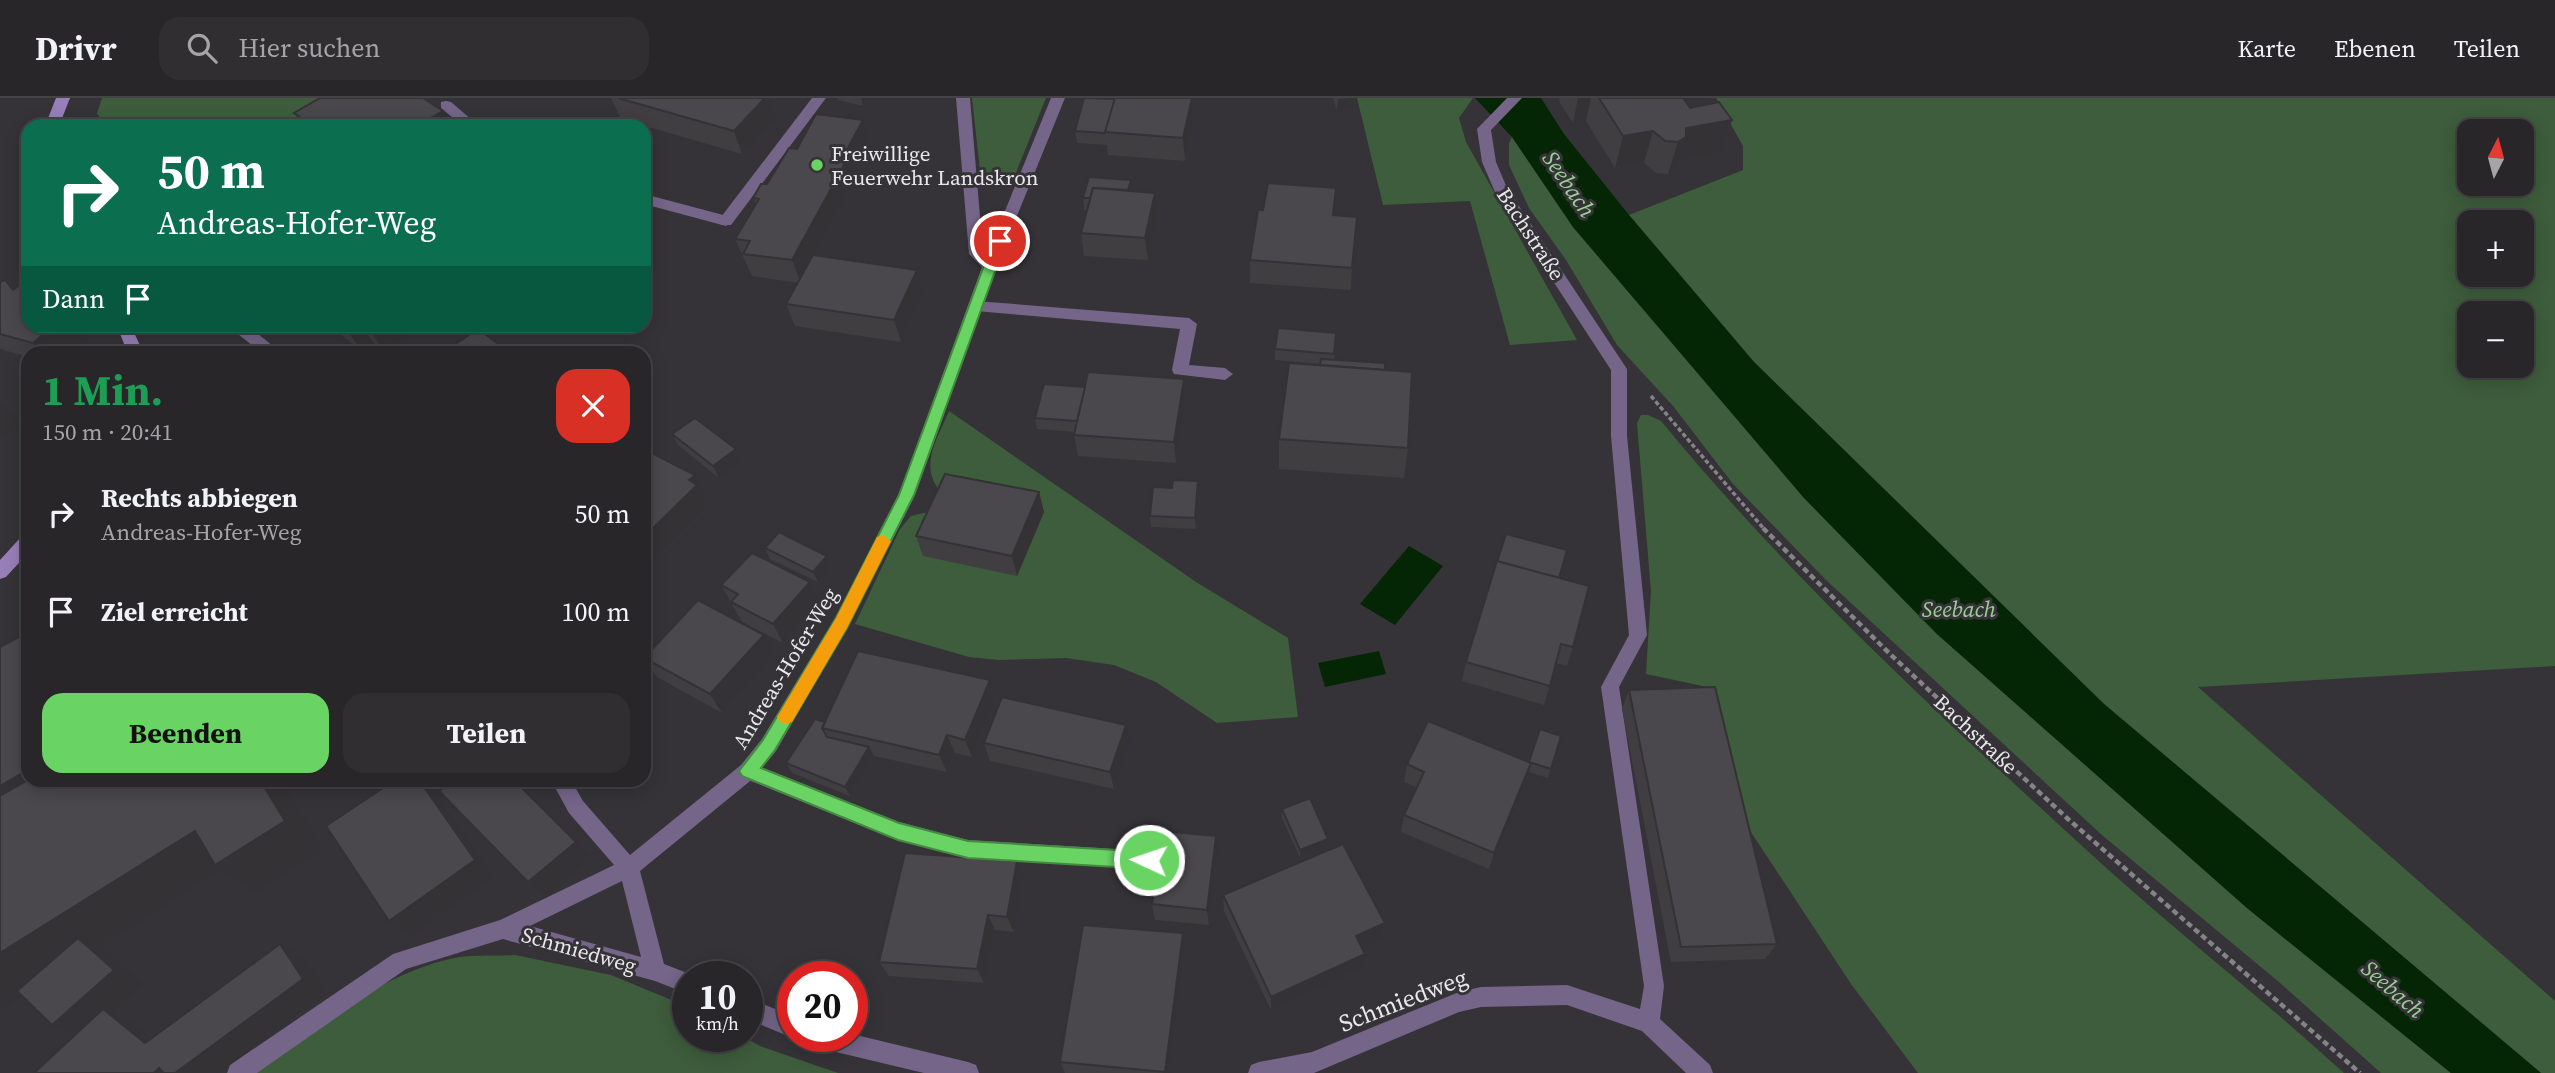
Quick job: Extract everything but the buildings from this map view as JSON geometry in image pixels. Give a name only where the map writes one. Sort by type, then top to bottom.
[{"type":"street","points":[[55,119],[63,98]]},
{"type":"street","points":[[651,202],[726,221],[819,98]]},
{"type":"street","points":[[963,98],[976,254],[990,265]]},
{"type":"street","name":"Andreas-Hofer-Weg","points":[[238,1073],[400,961],[503,929],[629,868],[748,771],[769,745],[841,623],[906,495],[990,265],[1058,98]]},
{"type":"street","name":"Bachstraße","points":[[1515,98],[1484,130],[1489,162],[1500,189],[1619,369]]},
{"type":"street","points":[[446,104],[464,119]]},
{"type":"street","points":[[976,306],[1189,324],[1180,370],[1225,374]]},
{"type":"street","points":[[247,333],[264,346]]},
{"type":"street","points":[[1619,369],[1619,436],[1638,635],[1609,687],[1654,986],[1649,1023],[1702,1073]]},
{"type":"street","points":[[0,572],[21,549]]},
{"type":"street","points":[[748,771],[898,831],[968,849],[1149,860]]},
{"type":"street","name":"Schmiedweg","points":[[564,787],[576,807],[629,868],[655,971]]},
{"type":"street","name":"Schmiedweg","points":[[503,929],[672,978]]},
{"type":"street","name":"Schmiedweg","points":[[1259,1073],[1312,1063],[1459,1002],[1481,997],[1567,995],[1649,1023]]},
{"type":"street","points":[[868,1049],[968,1073]]},
{"type":"path","name":"Bachstraße","points":[[1619,369],[1654,399],[1758,523],[1891,654],[2068,819],[2360,1073]]},
{"type":"shaded area","points":[[102,98],[324,98],[338,119],[100,119],[97,113]]},
{"type":"shaded area","points":[[972,98],[1046,98],[1013,180],[981,179]]},
{"type":"shaded area","points":[[1357,98],[1473,98],[1459,118],[1466,142],[1577,340],[1510,345],[1470,201],[1383,205]]},
{"type":"shaded area","points":[[1716,98],[2555,98],[2555,666],[2198,687],[2555,1001],[2555,1073],[2541,1073],[2104,704],[1754,362],[1629,215],[1743,170],[1743,146]]},
{"type":"shaded area","points":[[1512,137],[1573,227],[1804,498],[1937,634],[2247,908],[2451,1073],[2381,1073],[2279,982],[2103,836],[1826,580],[1733,484],[1673,406],[1617,345],[1566,260],[1529,208],[1509,165],[1509,143]]},
{"type":"shaded area","points":[[949,411],[1196,582],[1288,638],[1298,717],[1217,723],[1156,682],[1114,665],[1066,658],[999,660],[969,657],[855,624],[900,529],[911,516],[928,512],[943,494],[935,484],[930,464],[935,443]]},
{"type":"shaded area","points":[[1641,415],[1661,421],[1710,479],[1815,591],[1980,751],[2123,883],[2344,1073],[1918,1073],[1851,984],[1745,823],[1712,688],[1646,674],[1651,591],[1637,423]]},
{"type":"shaded area","points":[[515,955],[611,975],[672,1000],[672,1052],[763,1052],[763,1047],[838,1073],[254,1073],[372,991],[423,967],[458,957]]},
{"type":"water","name":"Seebach","points":[[1475,98],[1541,98],[1564,134],[1629,215],[1754,362],[2104,704],[2541,1073],[2451,1073],[2247,908],[1937,634],[1804,498],[1573,227],[1512,137]]},
{"type":"water","points":[[1409,546],[1443,566],[1395,625],[1360,604]]},
{"type":"water","points":[[1379,651],[1386,674],[1325,687],[1318,663]]},
{"type":"slow traffic","points":[[786,717],[841,623],[883,541]]},
{"type":"place","name":"Freiwillige Feuerwehr Landskron","points":[[817,165]]},
{"type":"route","points":[[1000,241],[906,495],[841,623],[769,745],[748,771],[898,831],[968,849],[1149,860]]}]
